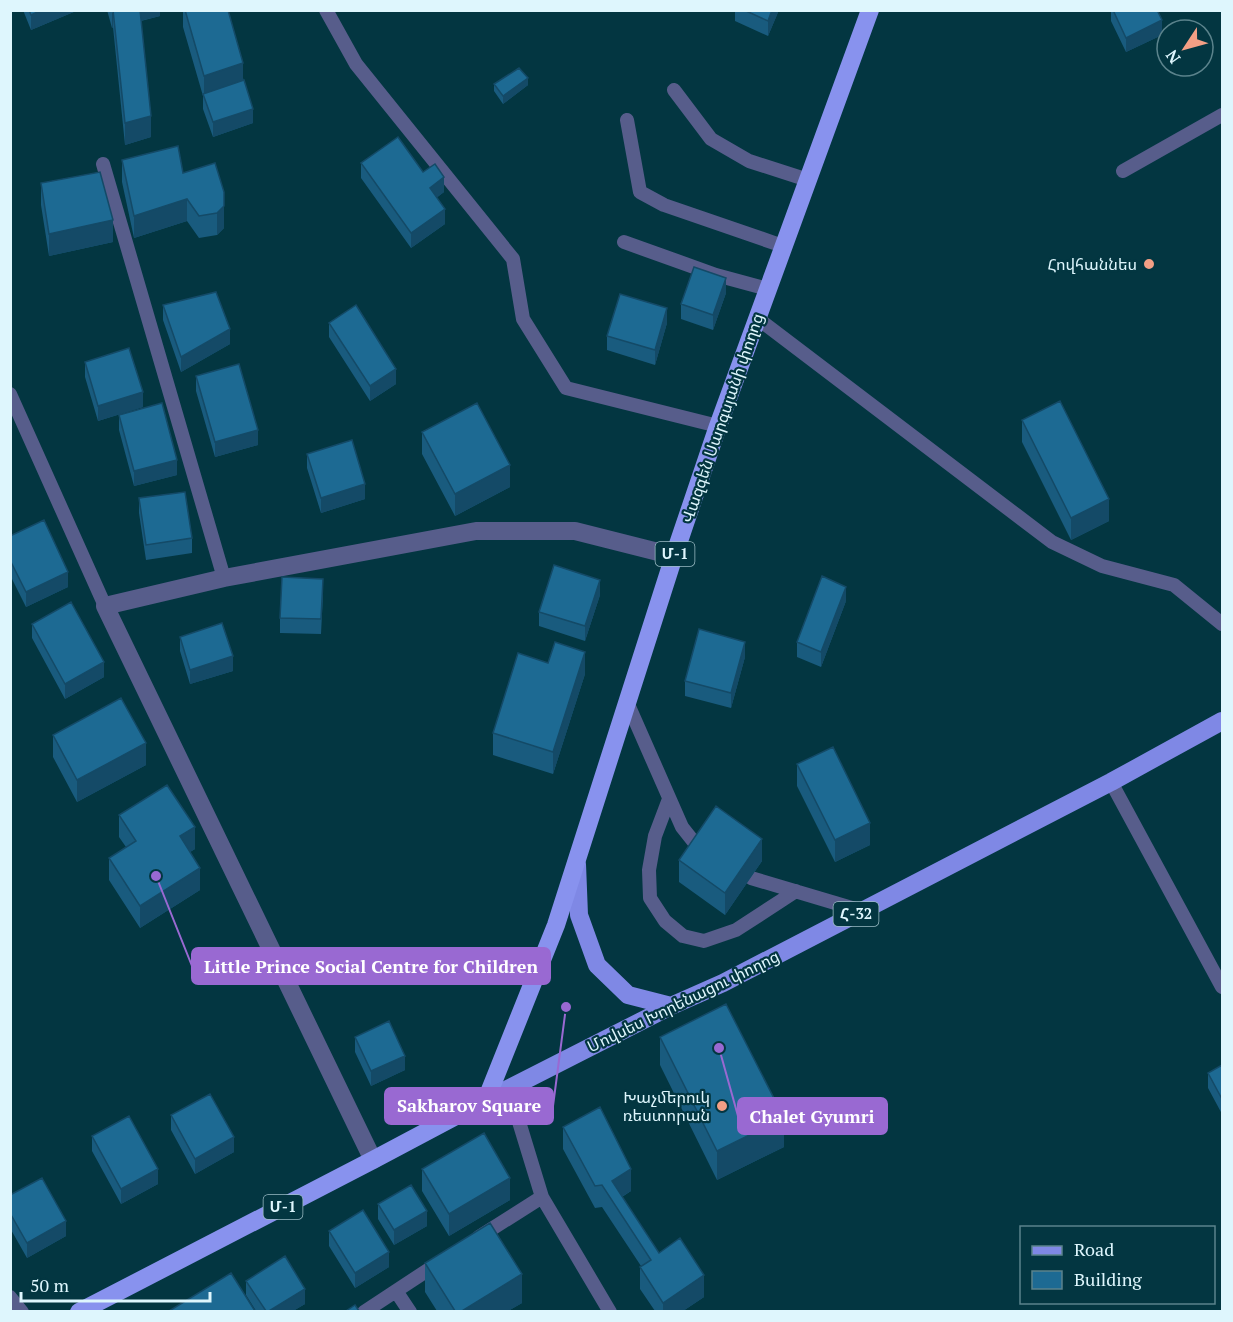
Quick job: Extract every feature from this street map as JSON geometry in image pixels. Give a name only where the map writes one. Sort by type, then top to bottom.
[{"type":"highway","name":"Վազգեն Սարգսյանի փողոց","points":[[486,1100],[556,926],[718,426],[870,10]]},
{"type":"highway","name":"Մովսես Խորենացու փողոց","points":[[79,1311],[486,1100]]},
{"type":"main road","name":"Մովսես Խորենացու փողոց","points":[[486,1100],[671,1006],[723,983],[1222,722]]},
{"type":"main road","points":[[577,856],[579,915],[597,965],[628,995],[671,1006]]},
{"type":"street","points":[[373,1160],[105,606],[224,578],[476,531],[575,531],[674,556]]},
{"type":"lane","points":[[326,10],[356,64],[513,259],[523,319],[566,388],[718,426]]},
{"type":"lane","points":[[674,90],[711,139],[749,161],[808,180]]},
{"type":"lane","points":[[1123,171],[1222,115]]},
{"type":"lane","points":[[627,120],[640,192],[664,205],[783,246]]},
{"type":"lane","points":[[104,164],[224,578]]},
{"type":"lane","points":[[624,242],[716,275],[768,289]]},
{"type":"lane","points":[[757,318],[1052,542],[1102,566],[1174,585],[1222,624]]},
{"type":"lane","points":[[10,394],[105,606]]},
{"type":"lane","points":[[627,702],[682,827],[701,851]]},
{"type":"lane","points":[[1111,782],[1222,987]]},
{"type":"lane","points":[[669,799],[655,836],[649,870],[650,898],[665,921],[683,936],[704,941],[736,930],[796,891]]},
{"type":"lane","points":[[751,878],[862,911]]},
{"type":"lane","points":[[509,1089],[542,1197],[610,1311]]},
{"type":"lane","points":[[364,1311],[542,1197]]},
{"type":"lane","points":[[396,1290],[410,1311]]},
{"type":"lane","points":[[10,1297],[22,1311]]},
{"type":"building","points":[[29,10],[42,10],[31,15]]},
{"type":"building","points":[[113,10],[140,10],[151,116],[125,123]]},
{"type":"building","points":[[185,10],[228,10],[243,63],[204,76]]},
{"type":"building","points":[[744,10],[772,10],[768,21]]},
{"type":"building","points":[[1113,10],[1157,10],[1161,18],[1155,18],[1155,24],[1126,38]]},
{"type":"building","points":[[519,68],[528,78],[503,96],[494,84]]},
{"type":"building","points":[[244,80],[253,109],[213,122],[203,94]]},
{"type":"building","points":[[398,137],[423,172],[435,164],[444,177],[430,188],[445,209],[411,233],[361,163]]},
{"type":"building","points":[[178,146],[183,173],[215,163],[224,192],[224,206],[217,213],[199,216],[187,199],[134,216],[122,160]]},
{"type":"building","points":[[100,172],[113,220],[49,234],[41,183]]},
{"type":"building","points":[[694,267],[726,278],[713,315],[681,304]]},
{"type":"building","points":[[216,292],[230,329],[181,357],[163,305]]},
{"type":"building","points":[[620,294],[667,308],[655,350],[607,336]]},
{"type":"building","points":[[356,305],[396,369],[370,386],[329,323]]},
{"type":"building","points":[[129,348],[143,392],[98,406],[85,362]]},
{"type":"building","points":[[239,364],[258,430],[215,442],[196,376]]},
{"type":"building","points":[[1060,401],[1109,499],[1071,518],[1022,420]]},
{"type":"building","points":[[162,403],[177,460],[134,471],[119,415]]},
{"type":"building","points":[[477,403],[510,465],[455,494],[422,432]]},
{"type":"building","points":[[352,440],[365,484],[321,498],[307,454]]},
{"type":"building","points":[[185,492],[192,538],[146,545],[139,498]]},
{"type":"building","points":[[44,520],[68,572],[26,592],[10,560],[10,536]]},
{"type":"building","points":[[554,565],[600,580],[585,626],[539,612]]},
{"type":"building","points":[[822,576],[846,587],[821,652],[797,642]]},
{"type":"building","points":[[282,577],[323,579],[321,619],[280,618]]},
{"type":"building","points":[[71,602],[104,662],[65,684],[32,624]]},
{"type":"building","points":[[222,623],[233,656],[190,670],[180,637]]},
{"type":"building","points":[[699,629],[745,642],[731,693],[685,681]]},
{"type":"building","points":[[555,642],[585,652],[553,752],[493,733],[518,653],[548,663]]},
{"type":"building","points":[[121,698],[146,743],[77,780],[53,735]]},
{"type":"building","points":[[833,747],[870,823],[835,840],[797,764]]},
{"type":"building","points":[[167,785],[195,827],[180,836],[200,868],[140,906],[109,858],[136,841],[119,815]]},
{"type":"building","points":[[716,806],[762,839],[725,893],[679,860]]},
{"type":"building","name":"Խաչմերուկ ռեստորան","points":[[726,1004],[784,1118],[717,1151],[660,1037]]},
{"type":"building","points":[[389,1021],[405,1056],[371,1071],[355,1037]]},
{"type":"building","points":[[1222,1065],[1222,1099],[1208,1073]]},
{"type":"building","points":[[210,1094],[234,1137],[195,1159],[171,1115]]},
{"type":"building","points":[[600,1107],[631,1169],[612,1181],[659,1253],[680,1238],[704,1275],[663,1303],[640,1267],[651,1260],[602,1185],[595,1186],[563,1127]]},
{"type":"building","points":[[129,1116],[158,1169],[121,1189],[92,1136]]},
{"type":"building","points":[[484,1133],[510,1178],[449,1214],[422,1169]]},
{"type":"building","points":[[42,1178],[66,1221],[27,1243],[10,1213],[10,1195]]},
{"type":"building","points":[[411,1185],[427,1211],[394,1230],[378,1204]]},
{"type":"building","points":[[363,1210],[389,1252],[355,1273],[329,1231]]},
{"type":"building","points":[[490,1223],[522,1274],[462,1311],[455,1311],[425,1263]]},
{"type":"building","points":[[285,1256],[305,1289],[266,1311],[246,1281]]},
{"type":"building","points":[[231,1273],[255,1311],[169,1311]]},
{"type":"building","points":[[355,1305],[359,1311],[346,1311]]},
{"type":"place","name":"Հովհաննես","points":[[1149,264]]},
{"type":"place","name":"Little Prince Social Centre for Children","points":[[156,876]]},
{"type":"place","name":"Sakharov Square","points":[[566,1007]]},
{"type":"place","name":"Chalet Gyumri","points":[[719,1048]]},
{"type":"place","name":"Խաչմերուկ ռեստորան","points":[[722,1106]]}]
